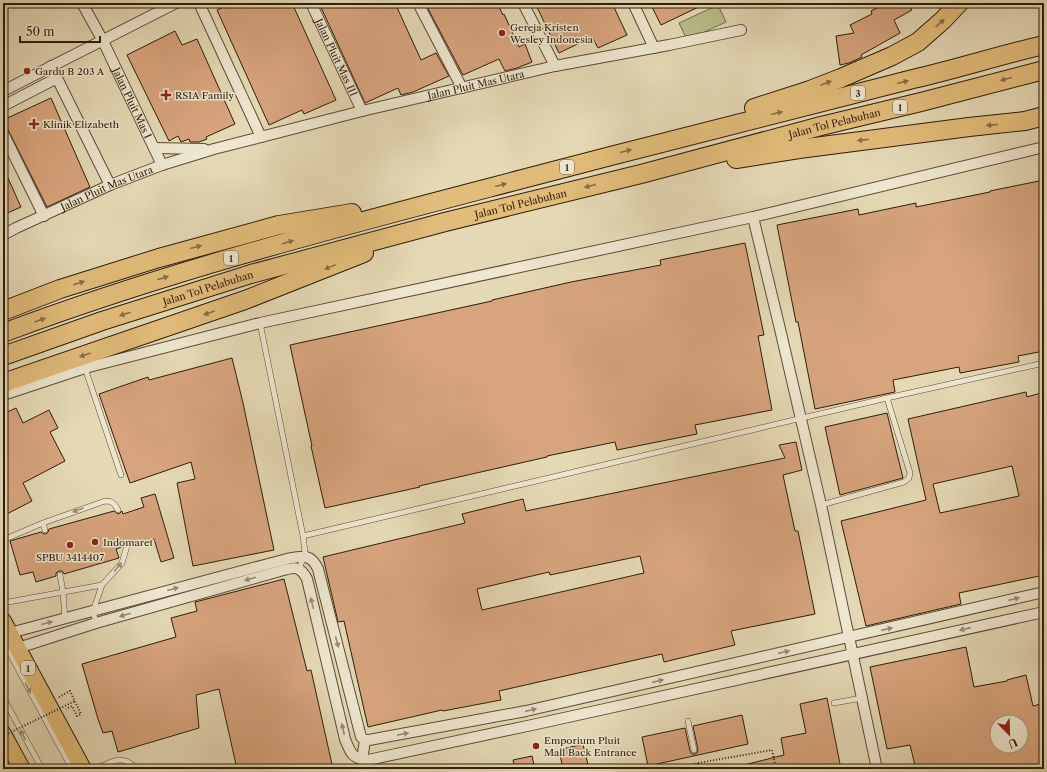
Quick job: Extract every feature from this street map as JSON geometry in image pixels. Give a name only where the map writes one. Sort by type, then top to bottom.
[{"type":"highway","points":[[671,140],[765,103],[810,90],[892,56],[918,42],[943,20],[959,3]]},
{"type":"highway","name":"3","points":[[671,140],[1044,45]]},
{"type":"highway","name":"Jalan Tol Pelabuhan","points":[[3,356],[102,321],[251,274],[444,222],[641,174],[821,126],[1044,70]]},
{"type":"highway","points":[[641,174],[799,149],[1025,121],[1044,116]]},
{"type":"highway","name":"Jalan Tol Pelabuhan","points":[[3,333],[171,275],[463,194],[671,140]]},
{"type":"highway","points":[[3,311],[60,289],[159,258],[279,226],[463,194]]},
{"type":"highway","points":[[3,383],[246,300],[444,222]]},
{"type":"highway","name":"1","points":[[5,632],[18,648],[83,769]]},
{"type":"highway","points":[[3,735],[11,755],[22,769]]},
{"type":"street","name":"Jalan Pluit Mas I","points":[[82,3],[103,41],[162,165]]},
{"type":"street","points":[[3,91],[176,3]]},
{"type":"street","points":[[199,3],[261,137]]},
{"type":"street","name":"Jalan Pluit Mas III","points":[[311,3],[362,111]]},
{"type":"street","points":[[418,3],[462,88]]},
{"type":"street","points":[[523,3],[555,66]]},
{"type":"street","points":[[633,3],[654,48]]},
{"type":"street","name":"Jalan Pluit Mas Utara","points":[[3,235],[110,185],[162,165],[214,149],[362,111],[555,66],[741,30]]},
{"type":"street","points":[[51,66],[110,185]]},
{"type":"street","points":[[3,106],[57,78]]},
{"type":"street","points":[[3,133],[44,216]]},
{"type":"street","points":[[3,395],[85,368],[260,323],[753,217],[1044,147]]},
{"type":"street","name":"Jalan Pluit Mas Utara","points":[[154,148],[214,149]]},
{"type":"street","points":[[753,217],[820,505],[877,769]]},
{"type":"street","points":[[5,632],[65,619],[280,561],[304,556],[313,560],[318,569],[361,737],[365,740],[374,740],[526,711],[1044,592]]},
{"type":"street","points":[[18,648],[96,623],[280,570],[294,568],[299,569],[307,579],[345,739],[349,751],[354,756],[362,760],[375,759],[546,722],[1044,612]]},
{"type":"street","points":[[362,760],[365,740]]},
{"type":"lane","points":[[260,323],[303,536],[304,556],[299,569]]},
{"type":"lane","points":[[303,536],[887,398],[1044,363]]},
{"type":"lane","points":[[85,368],[121,475]]},
{"type":"lane","points":[[820,505],[904,482],[909,478],[910,473],[887,398]]},
{"type":"lane","points":[[3,540],[43,523],[104,501],[110,501],[115,504],[118,510]]},
{"type":"lane","points":[[43,523],[45,530]]},
{"type":"lane","points":[[96,623],[93,611],[102,585],[122,564],[128,546]]},
{"type":"lane","points":[[60,575],[65,619]]},
{"type":"lane","points":[[3,603],[102,585]]},
{"type":"lane","points":[[5,632],[72,769]]},
{"type":"lane","points":[[3,697],[42,769]]},
{"type":"lane","points":[[834,703],[862,698]]},
{"type":"lane","points":[[688,721],[694,750]]},
{"type":"lane","points":[[96,769],[111,762],[125,760],[131,763],[136,769]]},
{"type":"path","points":[[70,691],[81,714],[77,716],[72,706]]},
{"type":"path","points":[[3,735],[75,701]]},
{"type":"path","points":[[672,769],[772,750],[776,769]]},
{"type":"path","points":[[698,763],[699,769]]},
{"type":"green space","points":[[718,5],[726,22],[687,40],[679,23]]},
{"type":"building","points":[[232,3],[292,3],[336,100],[304,114],[302,110],[269,125],[217,10]]},
{"type":"building","points":[[319,3],[395,3],[421,60],[436,53],[449,76],[413,92],[401,95],[398,88],[365,103]]},
{"type":"building","points":[[425,3],[497,3],[503,15],[504,14],[519,47],[525,44],[532,62],[505,71],[499,59],[463,75]]},
{"type":"building","points":[[535,3],[612,3],[627,35],[598,48],[592,37],[559,53]]},
{"type":"building","points":[[650,3],[707,3],[661,25]]},
{"type":"building","points":[[887,3],[908,3],[912,10],[894,20],[900,33],[861,55],[862,57],[840,65],[836,36],[854,33],[850,25],[872,14],[871,11]]},
{"type":"building","points":[[175,31],[182,45],[197,39],[235,124],[206,137],[207,139],[199,142],[190,142],[189,139],[181,142],[178,136],[169,141],[127,55]]},
{"type":"building","points":[[51,98],[90,187],[47,207],[3,120]]},
{"type":"building","points":[[3,167],[21,207],[3,215]]},
{"type":"building","points":[[1044,180],[1044,351],[1018,356],[1019,362],[960,373],[959,367],[893,380],[895,392],[815,409],[777,225],[858,209],[859,215],[916,203],[916,207]]},
{"type":"building","points":[[745,243],[764,335],[758,336],[772,410],[695,425],[697,434],[617,450],[615,442],[547,456],[419,486],[420,487],[325,508],[290,345],[492,301],[571,282],[661,265],[660,260]]},
{"type":"building","points":[[232,358],[274,550],[193,566],[177,483],[195,479],[191,462],[130,483],[99,394],[148,377],[149,380]]},
{"type":"building","points":[[1026,392],[1027,397],[1044,392],[1044,575],[959,593],[961,604],[866,626],[841,521],[926,500],[908,419]],"holes":[[[1012,466],[1019,496],[940,513],[933,484]]]},
{"type":"building","points":[[16,408],[23,423],[49,410],[58,428],[50,432],[65,461],[23,483],[32,501],[3,516],[3,414]]},
{"type":"building","points":[[887,413],[903,478],[840,495],[825,427]]},
{"type":"building","points":[[796,442],[802,470],[783,475],[795,531],[798,531],[815,614],[731,631],[735,645],[664,662],[662,654],[499,691],[501,700],[442,710],[368,727],[344,621],[338,622],[323,557],[465,523],[462,514],[523,499],[526,511],[785,458],[779,445]],"holes":[[[640,556],[644,573],[482,610],[477,589],[549,572],[550,575]]]},
{"type":"building","name":"SPBU 3414407","points":[[155,494],[174,558],[161,562],[154,539],[131,545],[126,542],[122,547],[116,549],[119,558],[64,574],[62,571],[59,571],[56,573],[56,576],[36,582],[33,572],[20,575],[10,541],[41,532],[46,534],[49,529],[114,511],[118,514],[122,511],[123,514],[144,507],[141,498]]},
{"type":"building","points":[[284,579],[307,671],[311,670],[333,769],[237,769],[219,689],[196,695],[199,728],[118,752],[112,731],[103,733],[82,664],[176,637],[171,618],[197,611],[195,602]]},
{"type":"building","points":[[966,647],[974,687],[1007,681],[1026,675],[1033,706],[1044,703],[1044,769],[916,769],[910,745],[887,749],[870,667]]},
{"type":"building","points":[[827,698],[841,769],[741,769],[740,766],[784,755],[781,738],[806,733],[800,704]]},
{"type":"building","points":[[742,715],[748,744],[648,766],[642,737],[685,728],[690,751],[692,754],[695,754],[698,750],[693,726]]},
{"type":"building","points":[[583,744],[589,769],[563,769],[559,750]]},
{"type":"building","points":[[532,756],[535,769],[515,769],[513,760]]},
{"type":"place","name":"Gereja Kristen Wesley Indonesia","points":[[502,33]]},
{"type":"place","name":"Gardu B 203 A","points":[[27,71]]},
{"type":"place","name":"RSIA Family","points":[[166,95]]},
{"type":"place","name":"Klinik Elizabeth","points":[[34,124]]},
{"type":"place","name":"Indomaret","points":[[95,542]]},
{"type":"place","name":"SPBU 3414407","points":[[70,545]]},
{"type":"place","name":"Emporium Pluit Mall Back Entrance","points":[[536,746]]}]
